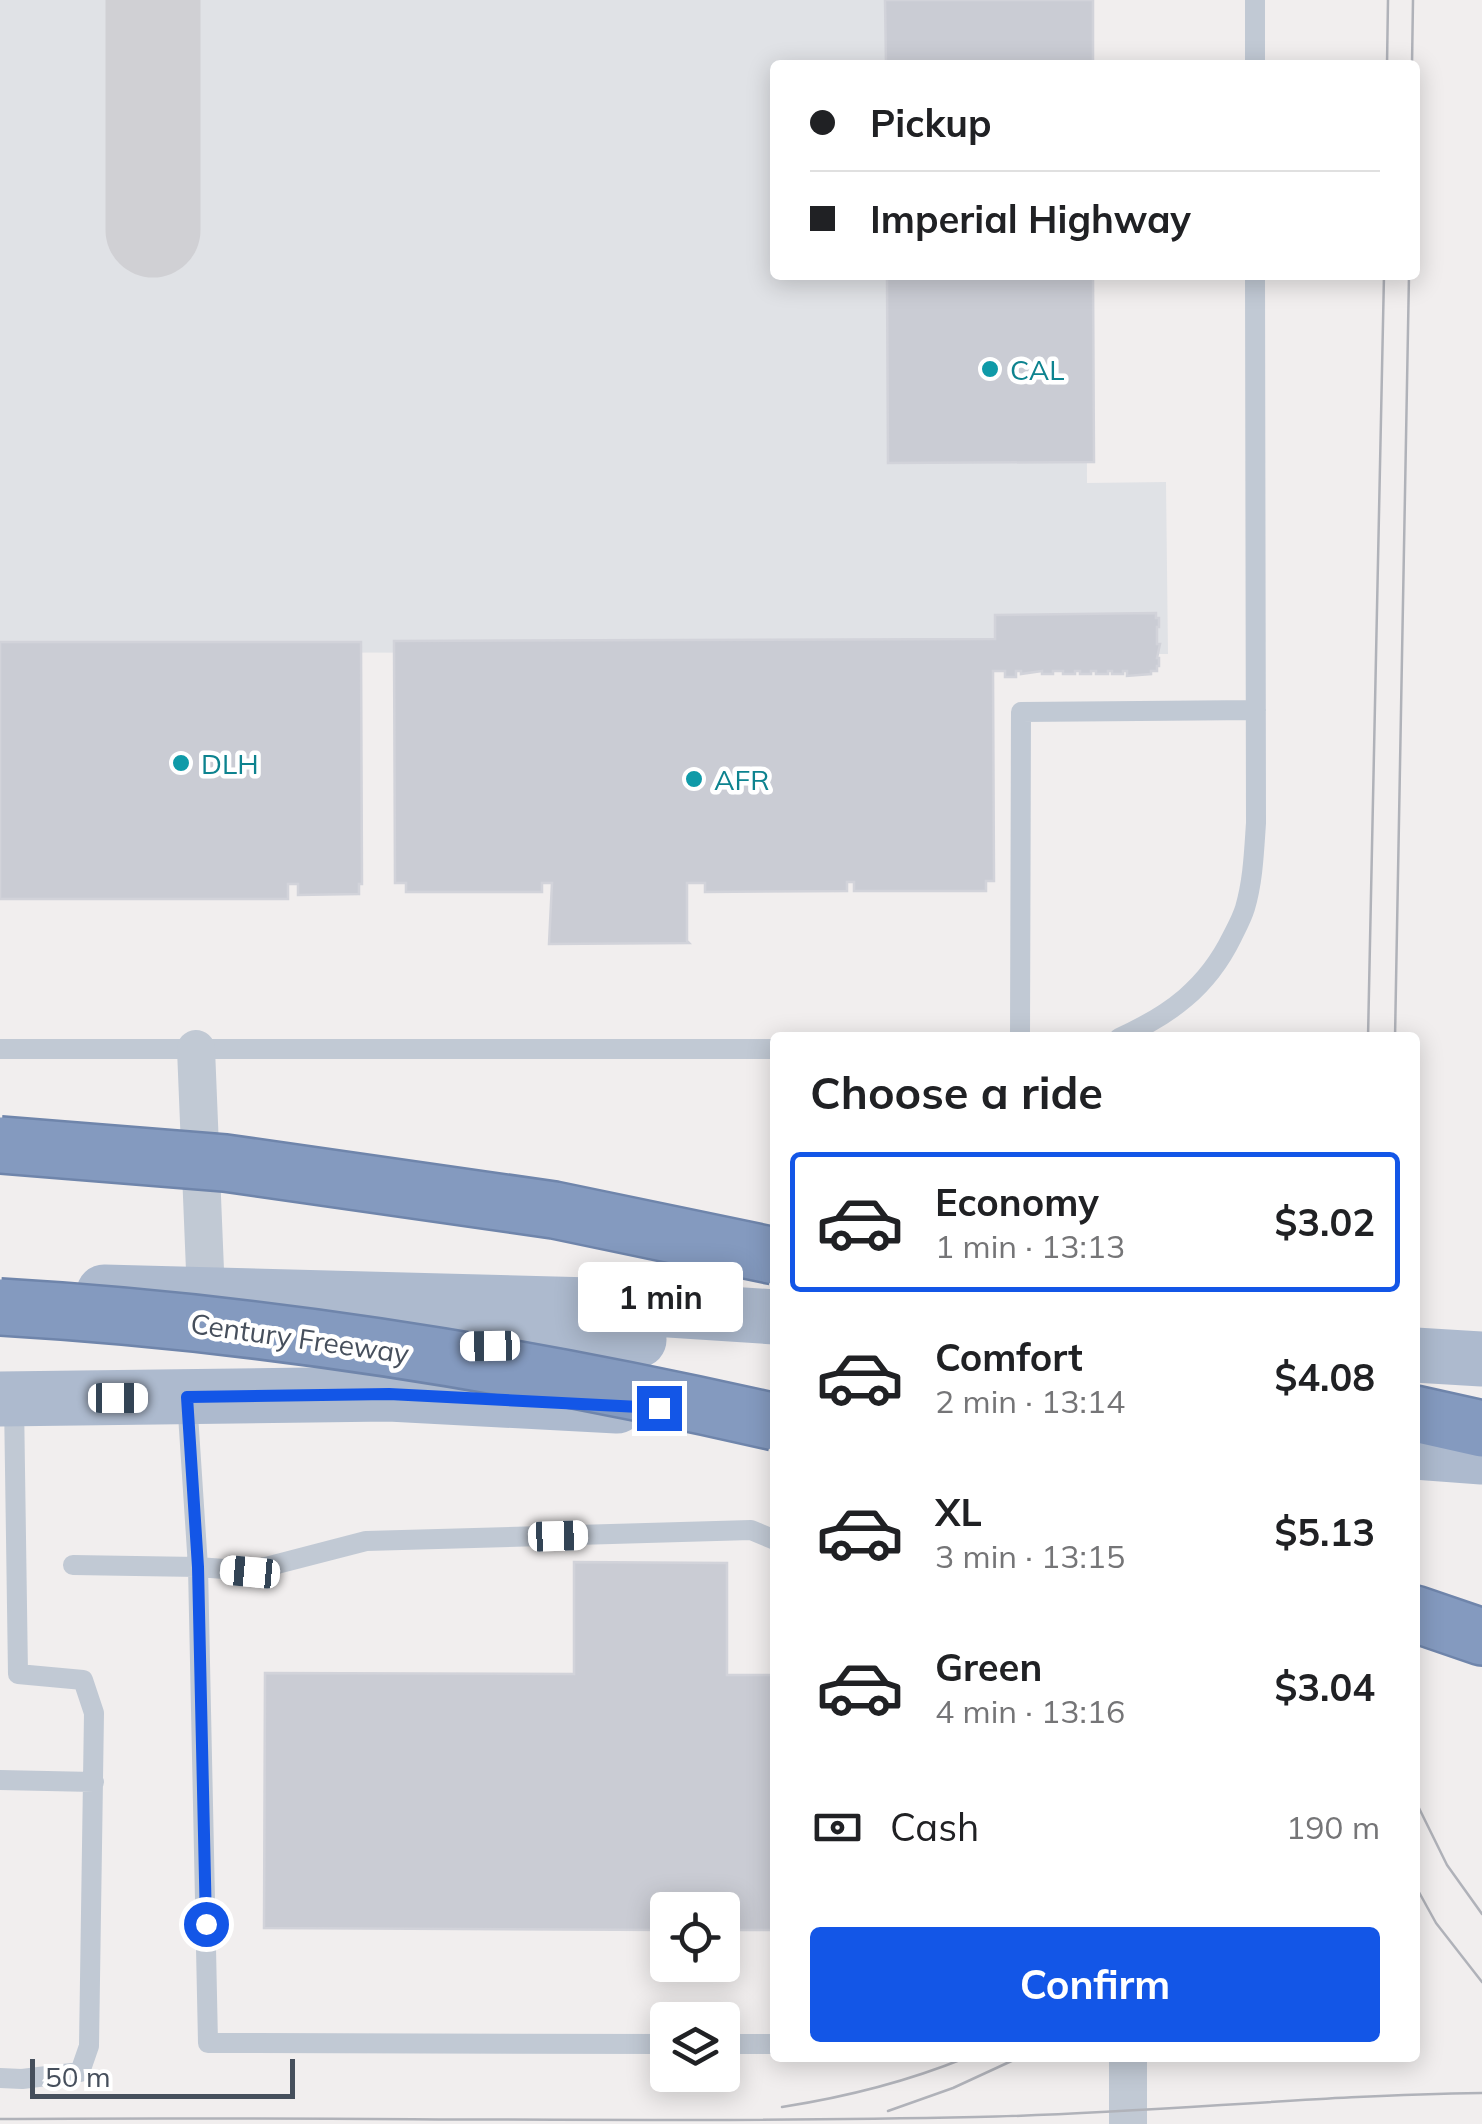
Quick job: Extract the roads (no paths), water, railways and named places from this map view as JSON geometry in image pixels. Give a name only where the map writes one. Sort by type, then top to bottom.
[{"type":"highway","points":[[0,1145],[226,1163],[554,1210],[770,1255]]},
{"type":"highway","name":"Century Freeway","points":[[0,1307],[102,1313],[308,1336],[605,1385],[770,1417]]},
{"type":"highway","points":[[1420,1415],[1482,1429]]},
{"type":"highway","points":[[1420,1616],[1482,1636]]},
{"type":"main road","points":[[0,1288],[592,1305],[770,1319]]},
{"type":"main road","points":[[187,1397],[248,1352],[667,1339],[737,1333],[770,1321]]},
{"type":"main road","points":[[1420,1355],[1482,1359]]},
{"type":"main road","points":[[7,1399],[389,1394],[770,1418]]},
{"type":"main road","points":[[1420,1452],[1482,1456]]},
{"type":"street","points":[[196,1049],[206,1295]]},
{"type":"street","points":[[1128,2062],[1128,2124]]},
{"type":"lane","points":[[1255,0],[1255,60]]},
{"type":"lane","points":[[1130,1032],[1165,1014],[1205,982],[1244,912],[1252,877],[1256,823],[1256,280]]},
{"type":"lane","points":[[1020,1032],[1020,712],[1256,710]]},
{"type":"lane","points":[[0,1049],[770,1050]]},
{"type":"lane","points":[[187,1397],[198,1567],[208,2043],[650,2044]]},
{"type":"lane","points":[[0,2078],[80,2072],[89,2046],[94,1782],[94,1713],[83,1680],[9,1674],[7,1399]]},
{"type":"lane","points":[[72,1565],[250,1572],[366,1542],[751,1530],[770,1538]]},
{"type":"lane","points":[[0,1780],[94,1782]]},
{"type":"lane","points":[[740,2044],[770,2044]]},
{"type":"tram line","points":[[1387,60],[1388,0]]},
{"type":"tram line","points":[[1412,60],[1413,0]]},
{"type":"tram line","points":[[1368,1032],[1384,280]]},
{"type":"tram line","points":[[1395,1032],[1409,280]]},
{"type":"tram line","points":[[1420,1810],[1447,1865],[1482,1914]]},
{"type":"tram line","points":[[1420,1894],[1436,1923],[1482,1982]]},
{"type":"tram line","points":[[782,2107],[875,2088],[954,2062]]},
{"type":"tram line","points":[[888,2111],[953,2088],[1009,2062]]},
{"type":"tram line","points":[[0,2119],[976,2117],[1482,2093]]},
{"type":"place","name":"CAL","points":[[990,369]]},
{"type":"place","name":"DLH","points":[[181,763]]},
{"type":"place","name":"AFR","points":[[694,779]]}]
